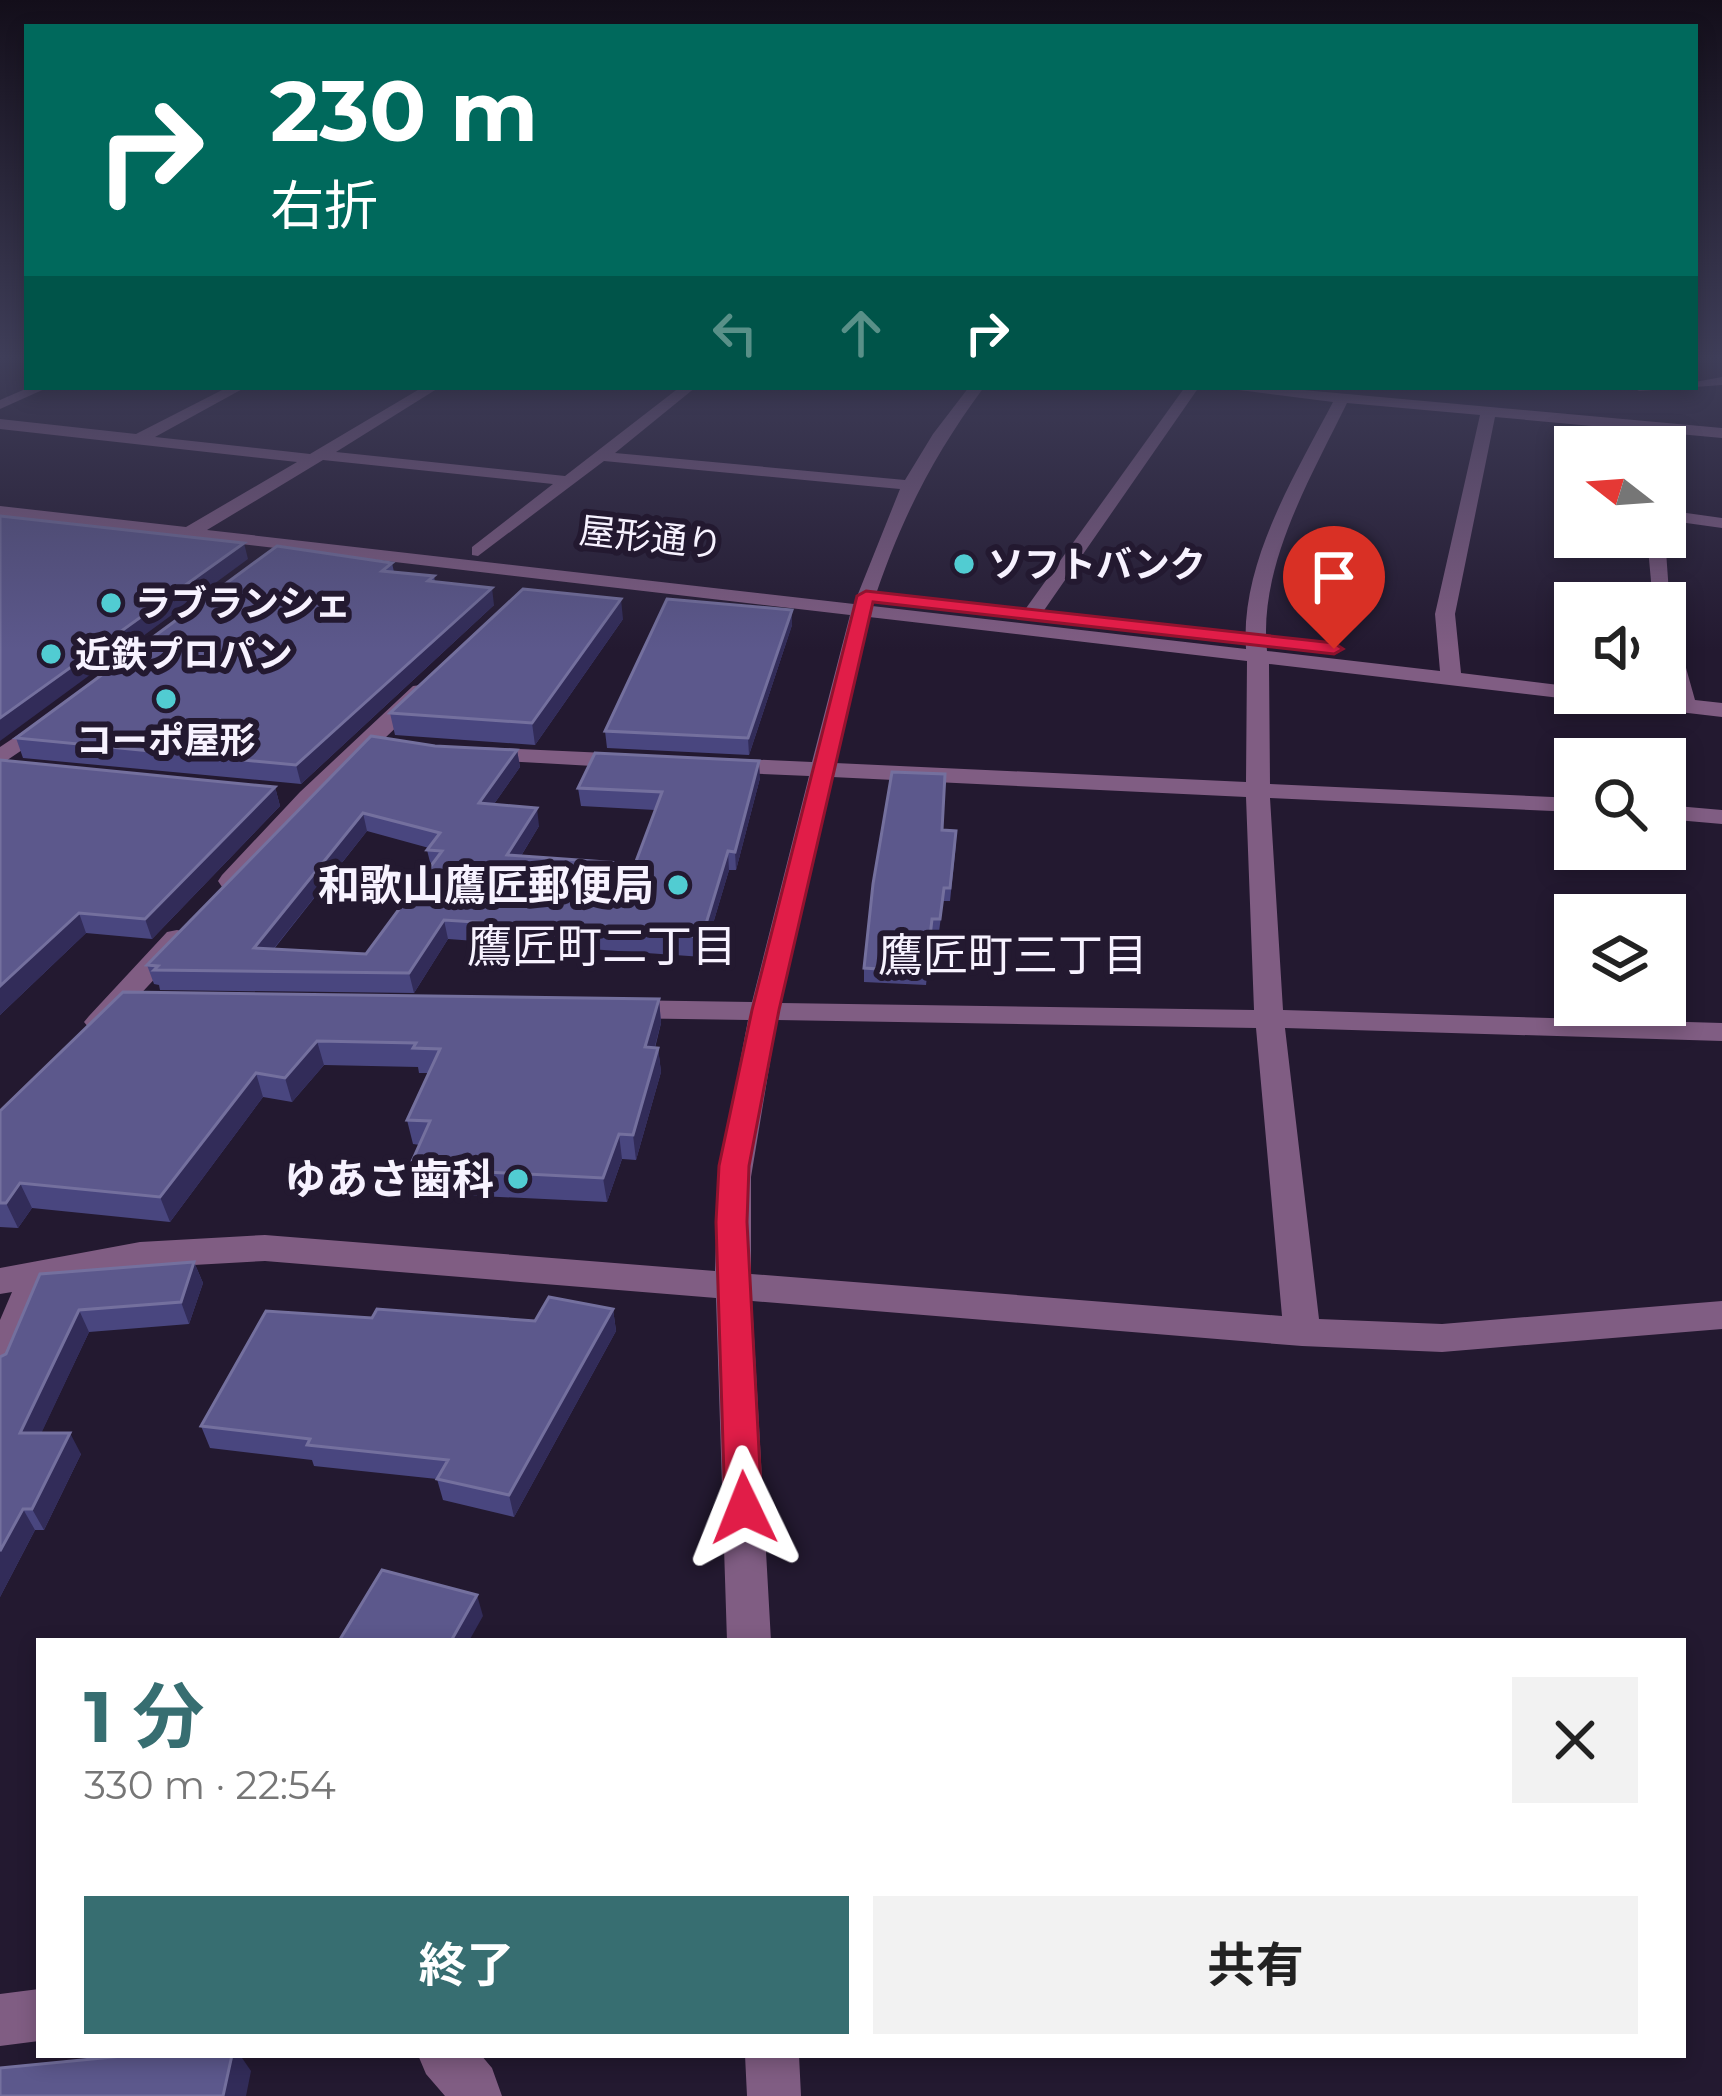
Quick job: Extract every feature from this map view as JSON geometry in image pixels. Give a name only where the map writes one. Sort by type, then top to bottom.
[{"type":"street","points":[[284,454],[568,481]]},
{"type":"street","points":[[189,533],[323,454]]},
{"type":"street","points":[[478,551],[602,454]]},
{"type":"street","points":[[749,1638],[734,1285],[734,1166],[766,1010],[863,604],[927,454]]},
{"type":"street","points":[[1031,615],[1145,454]]},
{"type":"street","points":[[1302,1332],[1271,1019],[1255,789],[1256,622],[1292,505],[1316,454]]},
{"type":"street","points":[[1450,671],[1444,614],[1479,454]]},
{"type":"street","points":[[599,456],[910,485]]},
{"type":"street","name":"屋形通り","points":[[0,496],[478,551],[863,604]]},
{"type":"street","points":[[0,533],[57,502]]},
{"type":"street","name":"屋形通り","points":[[0,511],[286,545],[536,583],[863,604]]},
{"type":"street","points":[[1686,518],[1722,523]]},
{"type":"street","points":[[267,560],[286,545]]},
{"type":"street","points":[[863,604],[1031,615],[1259,650]]},
{"type":"street","points":[[863,604],[1554,681]]},
{"type":"street","points":[[1450,671],[1554,674]]},
{"type":"street","points":[[74,1048],[206,908],[297,796],[368,742],[432,681]]},
{"type":"street","points":[[1686,692],[1722,691]]},
{"type":"street","points":[[1686,696],[1722,710]]},
{"type":"street","points":[[8,765],[57,716]]},
{"type":"street","points":[[368,742],[404,747]]},
{"type":"street","points":[[462,753],[643,762]]},
{"type":"street","points":[[688,764],[1554,804]]},
{"type":"street","points":[[1686,814],[1722,817]]},
{"type":"street","points":[[118,1002],[166,1004]]},
{"type":"street","points":[[577,1009],[1271,1019],[1722,1033]]},
{"type":"street","points":[[0,1281],[140,1256],[265,1248],[1302,1332],[1442,1338],[1722,1315]]},
{"type":"street","points":[[0,1364],[37,1274]]},
{"type":"street","points":[[0,2020],[36,2015]]},
{"type":"street","points":[[448,2058],[473,2087],[475,2096]]},
{"type":"street","points":[[772,2058],[774,2096]]},
{"type":"building","points":[[0,516],[244,543],[0,718]]},
{"type":"building","points":[[277,546],[392,563],[382,571],[434,576],[428,581],[492,588],[296,765],[16,738]]},
{"type":"building","points":[[523,589],[621,599],[532,723],[390,713]]},
{"type":"building","points":[[667,599],[792,610],[748,738],[605,731]]},
{"type":"building","points":[[371,736],[435,746],[517,750],[479,803],[537,808],[507,855],[635,864],[662,792],[578,788],[595,753],[759,761],[735,852],[728,851],[702,937],[444,920],[409,973],[154,970],[158,966],[147,965]],"holes":[[[363,813],[440,833],[427,850],[442,851],[366,954],[254,948]]]},
{"type":"building","points":[[0,760],[275,787],[145,919],[79,913],[0,986]]},
{"type":"building","points":[[892,772],[945,774],[942,830],[956,831],[950,888],[944,888],[940,919],[932,919],[926,972],[864,968]]},
{"type":"building","points":[[123,992],[659,999],[645,1047],[658,1048],[633,1135],[619,1134],[603,1178],[409,1168],[430,1121],[407,1120],[440,1049],[413,1048],[416,1043],[317,1041],[285,1078],[256,1073],[160,1197],[20,1183],[6,1203],[0,1203],[0,1111]]},
{"type":"building","points":[[194,1262],[181,1302],[79,1310],[20,1433],[70,1433],[32,1509],[23,1509],[0,1551],[0,1357],[6,1354],[40,1274]]},
{"type":"building","points":[[549,1297],[613,1309],[509,1495],[437,1479],[448,1460],[307,1445],[310,1439],[201,1426],[266,1311],[372,1318],[377,1309],[535,1321]]},
{"type":"building","points":[[382,1570],[477,1595],[453,1638],[341,1638]]},
{"type":"building","points":[[102,2058],[231,2058],[223,2096],[0,2096],[0,2068]]},
{"type":"place","name":"ソフトバンク","points":[[964,564]]},
{"type":"place","name":"ラブランシェ","points":[[111,603]]},
{"type":"place","name":"近鉄プロパン","points":[[51,654]]},
{"type":"place","name":"コーポ屋形","points":[[166,699]]},
{"type":"place","name":"和歌山鷹匠郵便局","points":[[678,885]]},
{"type":"place","name":"ゆあさ歯科","points":[[518,1179]]},
{"type":"district","name":"鷹匠町二丁目","points":[[602,946]]},
{"type":"district","name":"鷹匠町三丁目","points":[[1013,955]]},
{"type":"route","points":[[744,1508],[731,1222],[734,1166],[766,1010],[866,596],[1334,649]]}]
